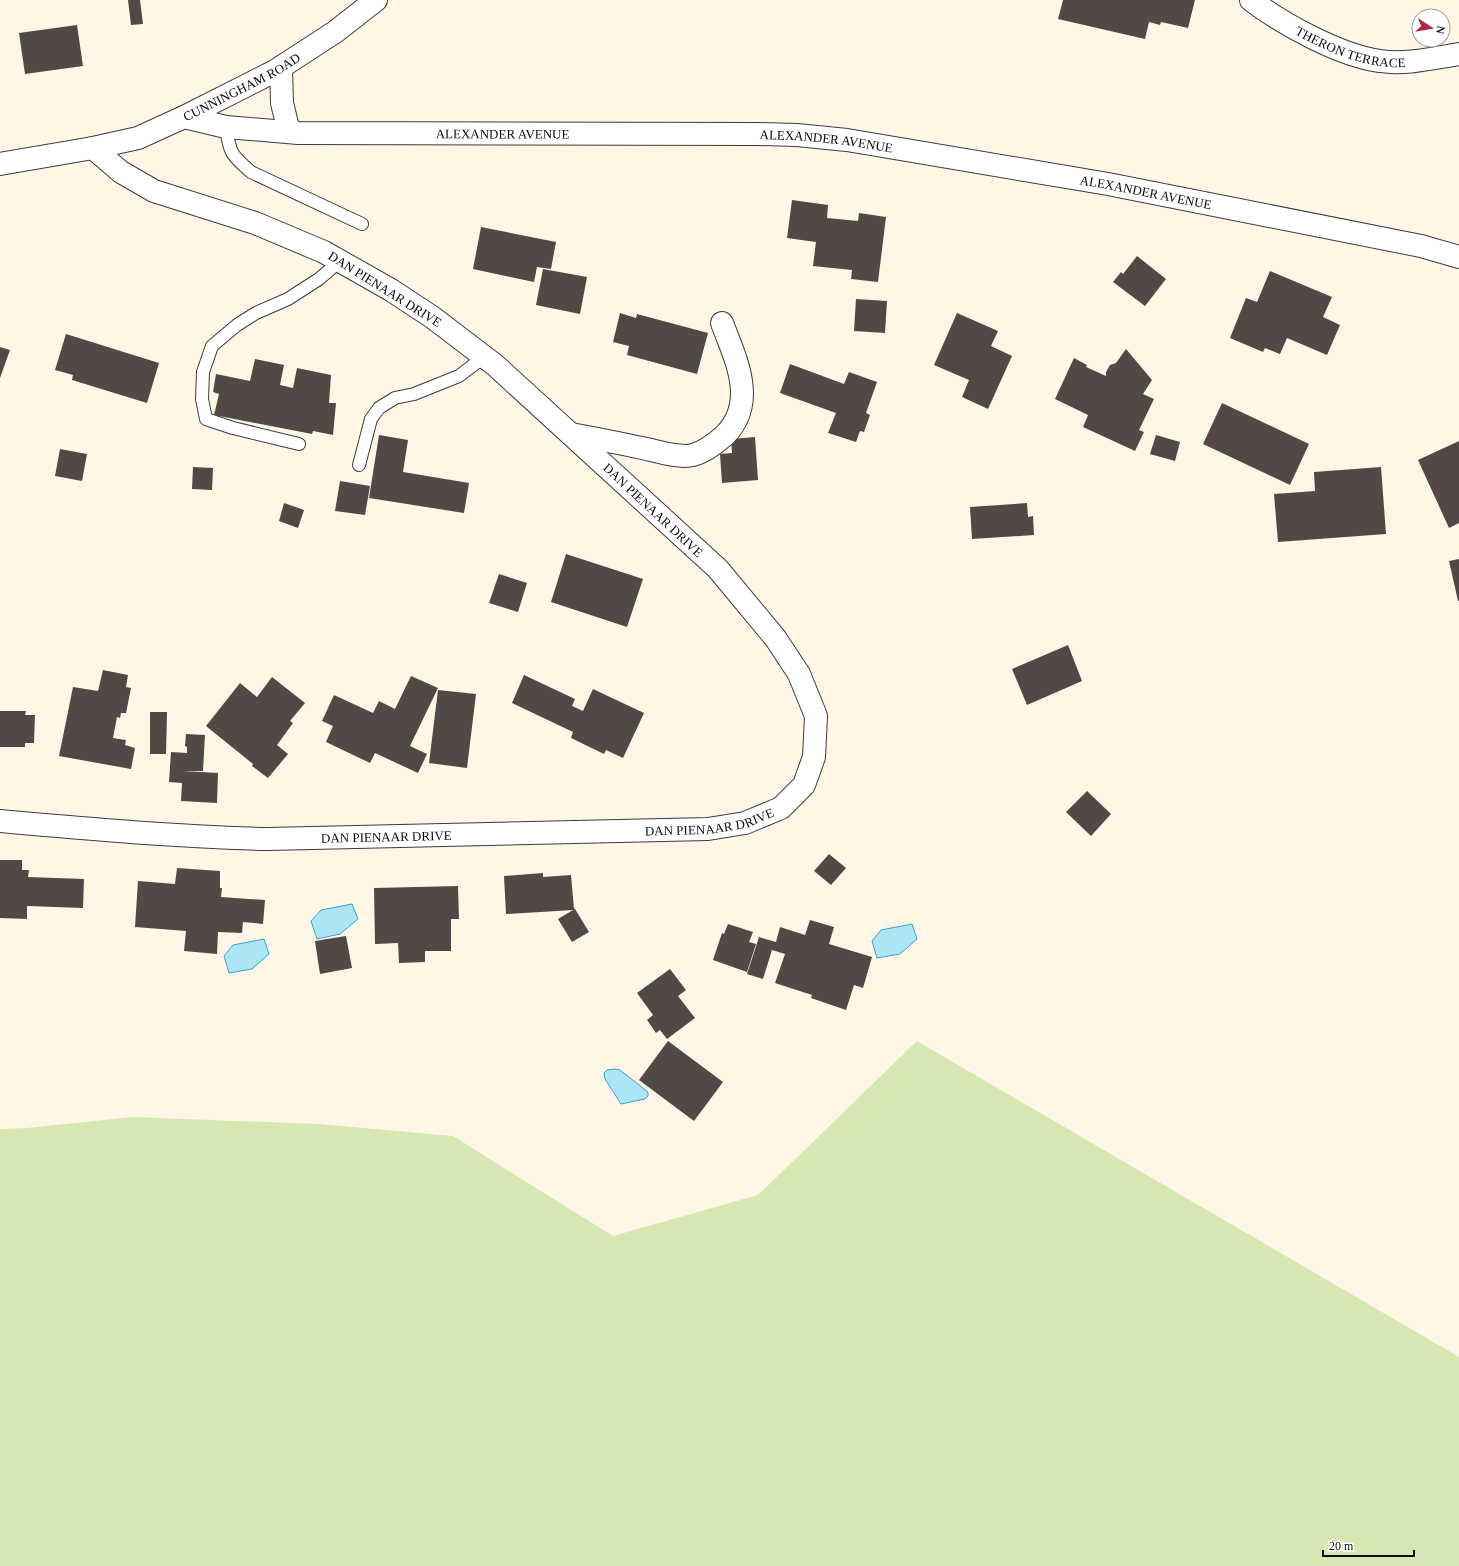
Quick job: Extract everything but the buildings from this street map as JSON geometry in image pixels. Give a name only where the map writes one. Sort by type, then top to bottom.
[{"type":"street","name":"CUNNINGHAM ROAD","points":[[94,148],[138,138],[281,67],[335,32],[376,0]]},
{"type":"street","name":"THERON TERRACE","points":[[1251,0],[1304,33],[1343,52],[1380,61],[1411,62],[1459,54]]},
{"type":"street","points":[[281,67],[282,103],[289,132]]},
{"type":"street","name":"ALEXANDER AVENUE","points":[[184,116],[226,127],[289,132],[758,134],[797,135],[846,140],[1108,184],[1421,246],[1459,257]]},
{"type":"street","points":[[0,164],[94,148]]},
{"type":"street","name":"DAN PIENAAR DRIVE","points":[[0,821],[135,833],[212,838],[268,839],[708,829],[745,823],[781,808],[804,785],[814,757],[816,716],[799,674],[776,639],[718,569],[484,356],[432,317],[391,290],[324,252],[255,223],[154,191],[121,172],[94,148]]},
{"type":"street","points":[[570,433],[668,454],[693,455],[716,443],[728,432],[739,415],[742,402],[742,385],[736,361],[722,322]]},
{"type":"lane","points":[[226,127],[229,150],[236,160],[251,172],[362,224]]},
{"type":"lane","points":[[299,444],[232,428],[206,419],[202,400],[203,372],[212,346],[243,321],[288,299],[319,279],[340,261]]},
{"type":"lane","points":[[359,465],[371,419],[379,408],[396,398],[414,394],[459,376],[484,356]]},
{"type":"green space","points":[[917,1041],[1459,1357],[1459,1566],[0,1566],[0,1129],[27,1128],[133,1117],[318,1124],[453,1136],[613,1236],[758,1195]]},
{"type":"water","points":[[352,904],[358,919],[340,934],[317,939],[311,921],[321,910]]},
{"type":"water","points":[[912,924],[917,939],[900,954],[877,958],[872,941],[881,930]]},
{"type":"water","points":[[264,939],[269,954],[252,969],[229,973],[224,956],[233,945]]},
{"type":"water","points":[[607,1070],[620,1070],[648,1092],[648,1096],[645,1099],[621,1104],[605,1079],[604,1073]]}]
